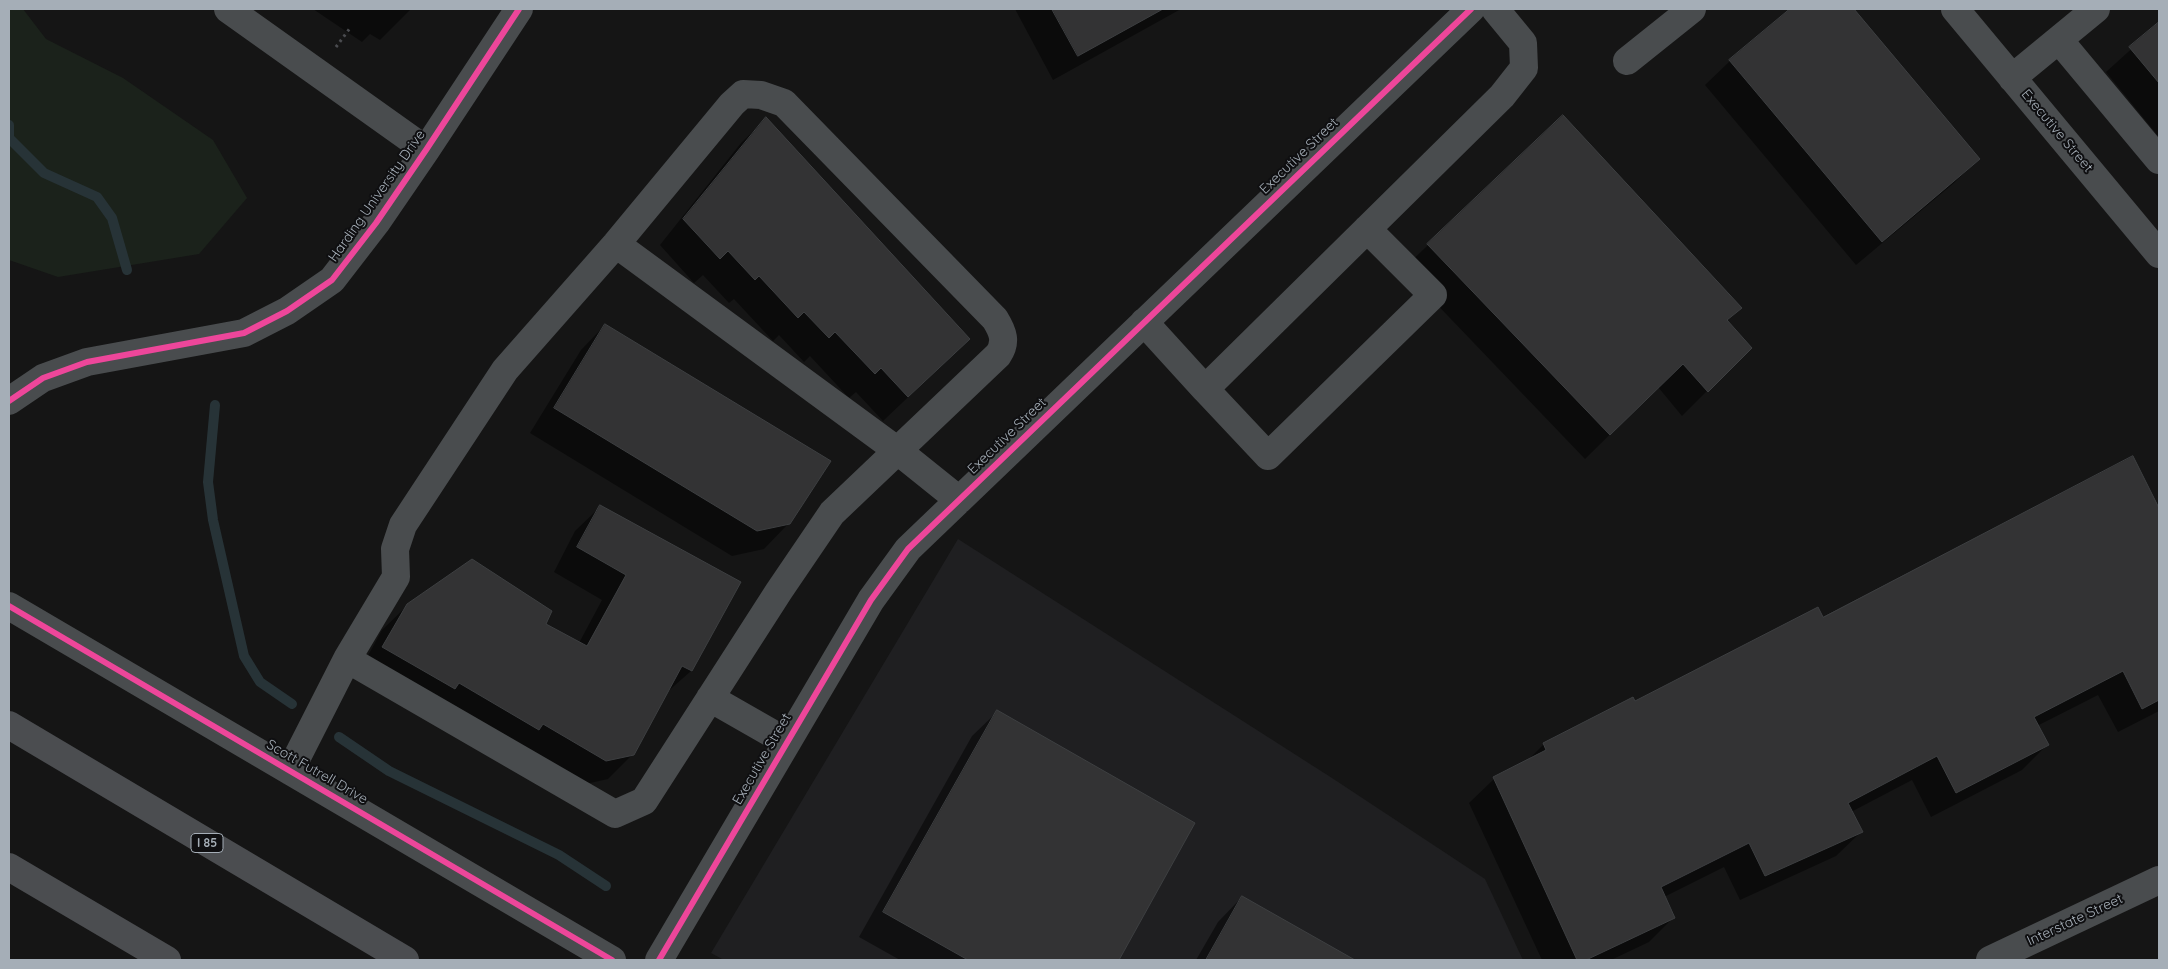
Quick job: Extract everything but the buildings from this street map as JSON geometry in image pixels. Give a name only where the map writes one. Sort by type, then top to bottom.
[{"type":"highway","name":"I 85","points":[[9,725],[405,960]]},
{"type":"highway","points":[[9,867],[167,960]]},
{"type":"street","points":[[228,9],[426,150]]},
{"type":"street","name":"Harding University Drive","points":[[9,401],[43,378],[87,362],[244,333],[287,311],[332,280],[376,223],[519,9]]},
{"type":"street","name":"Executive Street","points":[[659,960],[876,594],[908,549],[1471,9]]},
{"type":"street","points":[[1205,389],[1502,96],[1524,68],[1522,43],[1495,9]]},
{"type":"street","points":[[1627,61],[1692,9]]},
{"type":"street","name":"Executive Street","points":[[1955,9],[2159,254]]},
{"type":"street","points":[[2012,78],[2096,9]]},
{"type":"street","points":[[2059,40],[2159,160]]},
{"type":"street","points":[[290,771],[348,660],[396,577],[395,549],[409,517],[505,370],[616,244],[732,104],[743,94],[761,95],[784,103],[995,319],[1003,332],[1004,347],[998,355],[832,513],[778,591],[644,801],[614,814],[348,660]]},
{"type":"street","points":[[1144,322],[1268,456],[1433,295],[1367,229]]},
{"type":"street","points":[[616,244],[898,452],[959,500]]},
{"type":"street","name":"Scott Futrell Drive","points":[[9,606],[612,960]]},
{"type":"street","points":[[710,698],[787,742]]},
{"type":"street","name":"Interstate Street","points":[[1990,960],[2159,880]]},
{"type":"shaded area","points":[[9,9],[23,9],[46,39],[123,78],[213,140],[247,198],[199,254],[58,277],[9,260]]},
{"type":"shaded area","points":[[958,539],[1332,778],[1485,879],[1523,960],[724,960],[711,953]]},
{"type":"waterway","points":[[9,125],[9,138],[44,173],[97,197],[112,218],[127,270]]},
{"type":"waterway","points":[[215,405],[208,482],[213,520],[244,656],[260,682],[292,704]]},
{"type":"waterway","points":[[339,737],[389,771],[559,855],[606,886]]},
{"type":"cycle path","points":[[9,401],[43,378],[87,362],[244,333],[287,311],[332,280],[376,223],[519,9]]},
{"type":"cycle path","points":[[659,960],[871,600],[908,549],[1471,9]]},
{"type":"cycle path","points":[[9,606],[612,960]]}]
